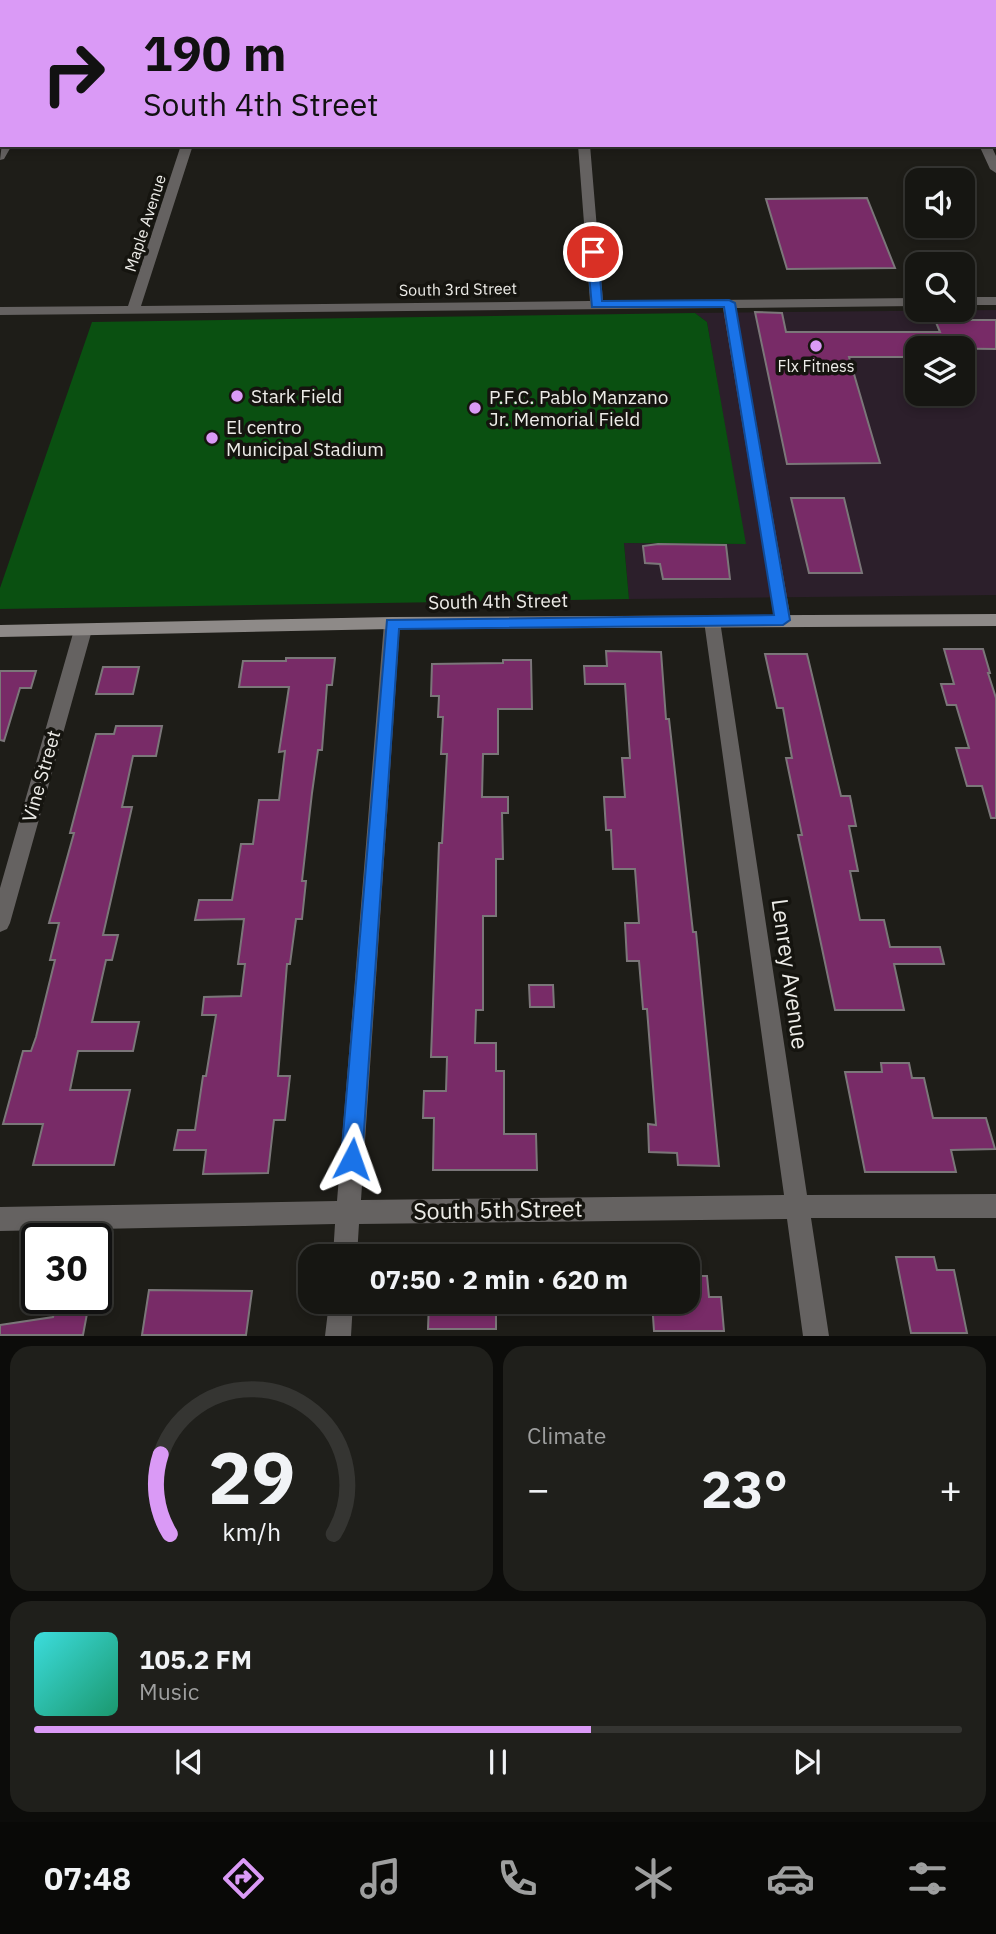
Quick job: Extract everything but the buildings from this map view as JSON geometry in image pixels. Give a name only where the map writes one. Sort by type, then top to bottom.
[{"type":"main road","name":"South 4th Street","points":[[0,631],[392,623],[996,620]]},
{"type":"street","name":"Maple Avenue","points":[[133,310],[186,147]]},
{"type":"street","points":[[584,147],[597,305]]},
{"type":"street","points":[[990,151],[996,169]]},
{"type":"street","points":[[975,301],[996,301]]},
{"type":"street","name":"South 3rd Street","points":[[0,311],[905,302]]},
{"type":"street","points":[[729,303],[783,620]]},
{"type":"street","name":"Lenrey Avenue","points":[[712,621],[817,1335]]},
{"type":"street","points":[[346,1244],[392,623]]},
{"type":"street","name":"Vine Street","points":[[0,923],[83,630]]},
{"type":"street","name":"South 5th Street","points":[[0,1219],[797,1206],[996,1206]]},
{"type":"street","points":[[338,1335],[340,1314]]},
{"type":"shaded area","points":[[975,310],[996,310],[996,595],[629,599],[624,543],[745,544],[707,322],[695,313],[905,311],[905,322],[975,322]]},
{"type":"green space","points":[[695,313],[707,322],[746,544],[624,543],[629,599],[0,609],[0,588],[92,322]]},
{"type":"place","name":"Flx Fitness","points":[[816,346]]},
{"type":"place","name":"Stark Field","points":[[237,396]]},
{"type":"place","name":"P.F.C. Pablo Manzano Jr. Memorial Field","points":[[475,408]]},
{"type":"place","name":"El centro Municipal Stadium","points":[[212,438]]},
{"type":"route","points":[[352,1159],[392,623],[783,620],[729,303],[597,305],[593,252]]}]
